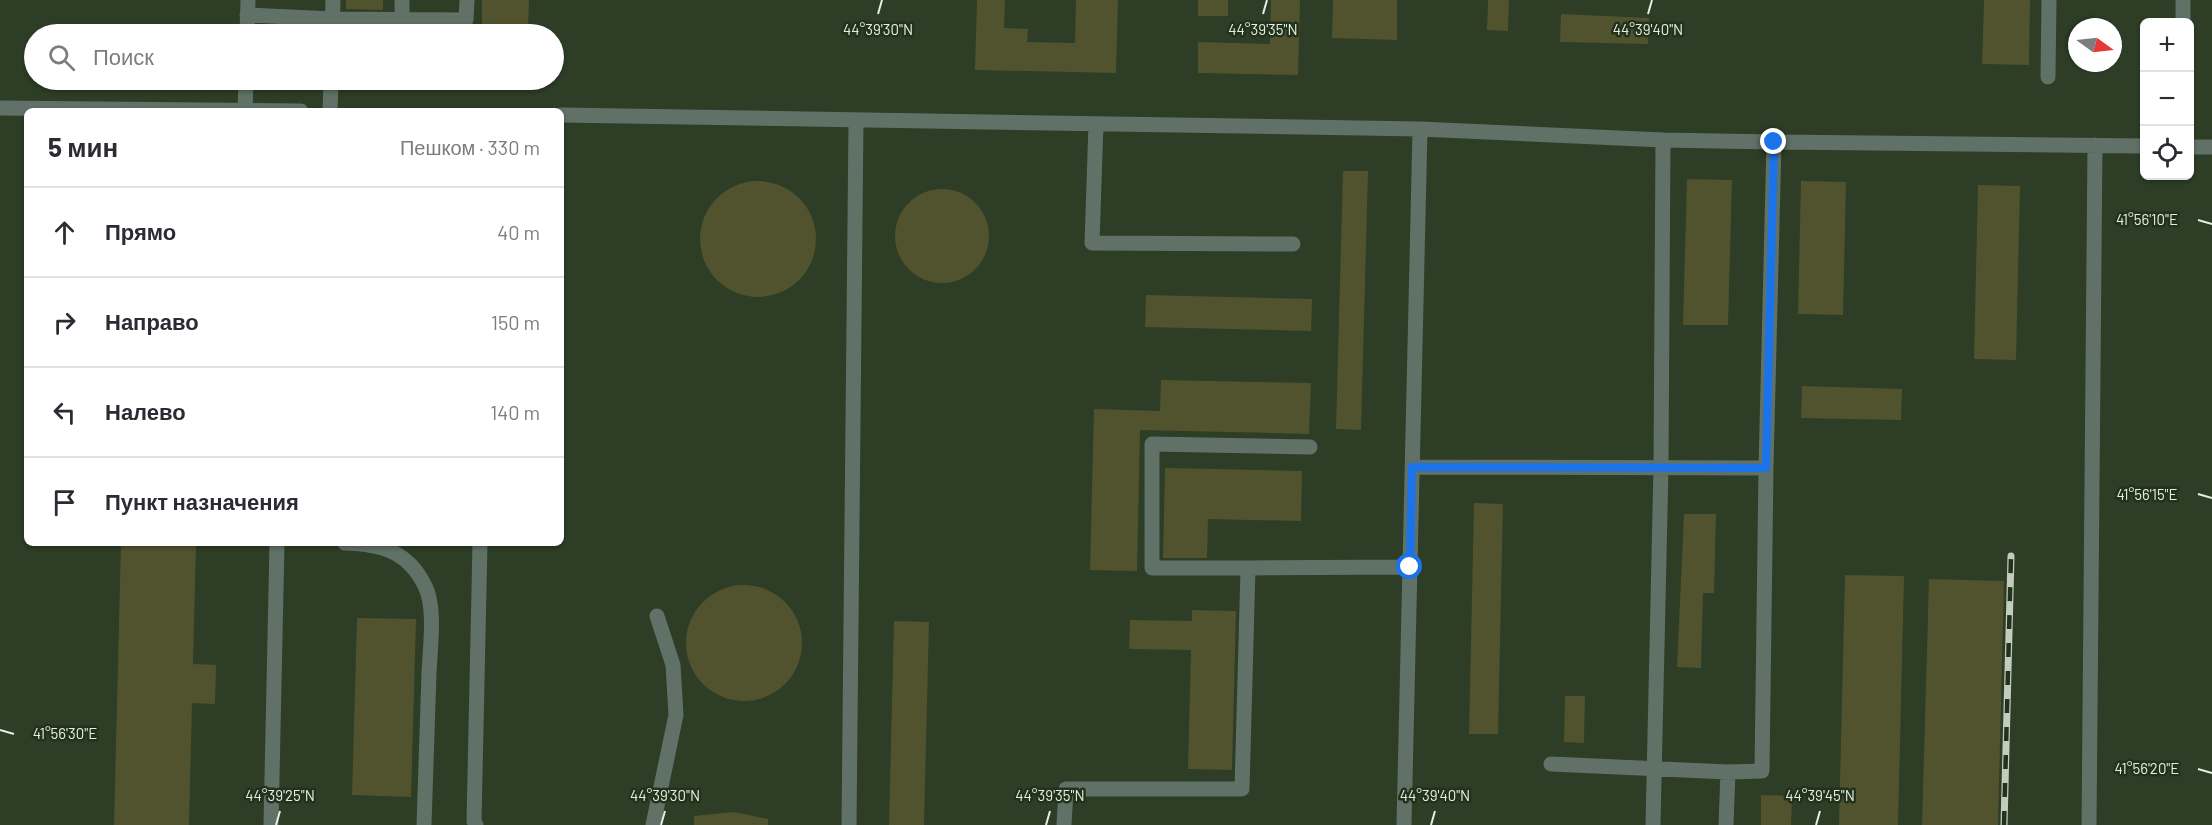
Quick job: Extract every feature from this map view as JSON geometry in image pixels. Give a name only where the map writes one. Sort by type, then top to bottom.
[{"type":"lane","points":[[333,0],[333,24]]},
{"type":"lane","points":[[402,0],[402,19]]},
{"type":"lane","points":[[247,24],[248,8],[333,19],[466,20],[467,0]]},
{"type":"lane","points":[[2048,78],[2049,0]]},
{"type":"lane","points":[[2183,0],[2183,18]]},
{"type":"lane","points":[[245,108],[246,90]]},
{"type":"lane","points":[[330,108],[331,90]]},
{"type":"lane","points":[[0,108],[24,108]]},
{"type":"lane","points":[[564,116],[1420,129],[1663,140],[2140,146]]},
{"type":"lane","points":[[849,825],[856,121]]},
{"type":"lane","points":[[1096,124],[1092,243],[1293,244]]},
{"type":"lane","points":[[1404,825],[1420,129]]},
{"type":"lane","points":[[1653,825],[1661,467],[1663,140]]},
{"type":"lane","points":[[1551,764],[1728,772],[1762,771],[1774,142]]},
{"type":"lane","points":[[2089,825],[2095,145]]},
{"type":"lane","points":[[2194,147],[2212,147]]},
{"type":"lane","points":[[1310,447],[1152,444],[1152,568],[1410,567]]},
{"type":"lane","points":[[1412,467],[1766,468]]},
{"type":"lane","points":[[271,825],[277,546]]},
{"type":"lane","points":[[378,546],[391,549],[411,565],[426,587],[430,622],[424,825]]},
{"type":"lane","points":[[476,825],[474,821],[480,546]]},
{"type":"lane","points":[[1064,825],[1066,789],[1242,789],[1248,568]]},
{"type":"lane","points":[[653,825],[676,715],[672,665],[657,616]]},
{"type":"lane","points":[[1726,825],[1728,772]]},
{"type":"building","points":[[346,0],[383,0],[383,10],[346,9]]},
{"type":"building","points":[[482,0],[529,0],[528,24],[482,24]]},
{"type":"building","points":[[977,0],[1005,0],[1004,28],[1028,29],[1027,42],[1075,43],[1076,0],[1118,0],[1116,73],[975,70]]},
{"type":"building","points":[[1198,0],[1228,0],[1228,16],[1198,16]]},
{"type":"building","points":[[1271,0],[1300,0],[1298,75],[1198,73],[1198,42],[1270,44]]},
{"type":"building","points":[[1333,0],[1397,0],[1397,40],[1332,38]]},
{"type":"building","points":[[1488,0],[1509,0],[1508,31],[1487,30]]},
{"type":"building","points":[[1984,0],[2030,0],[2029,65],[1982,64]]},
{"type":"building","points":[[1561,14],[1649,18],[1648,44],[1560,42]]},
{"type":"building","points":[[1343,171],[1368,171],[1361,430],[1336,429]]},
{"type":"building","points":[[1687,179],[1732,180],[1728,325],[1683,325]]},
{"type":"building","points":[[758,181],[780,186],[799,198],[811,217],[816,239],[811,261],[799,280],[780,292],[758,297],[736,292],[717,280],[705,261],[700,239],[705,217],[717,198],[736,186]]},
{"type":"building","points":[[1801,181],[1846,182],[1843,315],[1798,314]]},
{"type":"building","points":[[1978,185],[2020,186],[2016,360],[1974,359]]},
{"type":"building","points":[[942,189],[960,192],[975,203],[986,218],[989,236],[986,254],[975,269],[960,280],[942,283],[924,280],[909,269],[898,254],[895,236],[898,218],[909,203],[924,192]]},
{"type":"building","points":[[1146,295],[1312,299],[1311,331],[1145,327]]},
{"type":"building","points":[[1161,380],[1311,383],[1309,434],[1140,430],[1137,571],[1090,570],[1094,409],[1160,411]]},
{"type":"building","points":[[1802,386],[1902,389],[1901,420],[1801,418]]},
{"type":"building","points":[[1165,468],[1302,471],[1301,521],[1208,519],[1207,558],[1163,558]]},
{"type":"building","points":[[1474,503],[1503,504],[1498,734],[1469,734]]},
{"type":"building","points":[[1684,514],[1716,514],[1714,593],[1703,593],[1701,668],[1677,667]]},
{"type":"building","points":[[121,546],[196,546],[193,664],[216,665],[215,704],[192,703],[189,825],[114,825]]},
{"type":"building","points":[[1845,575],[1904,576],[1898,825],[1839,825]]},
{"type":"building","points":[[1929,579],[2004,581],[1998,825],[1922,825]]},
{"type":"building","points":[[744,585],[766,590],[785,602],[797,621],[802,643],[797,665],[785,684],[766,696],[744,701],[722,696],[703,684],[691,665],[686,643],[691,621],[703,602],[722,590]]},
{"type":"building","points":[[1192,610],[1236,611],[1232,770],[1188,769],[1191,650],[1129,649],[1130,620],[1192,621]]},
{"type":"building","points":[[357,618],[416,619],[411,797],[352,795]]},
{"type":"building","points":[[894,621],[929,622],[924,825],[889,825]]},
{"type":"building","points":[[1565,696],[1585,696],[1584,743],[1564,742]]},
{"type":"building","points":[[1761,795],[1792,796],[1791,825],[1761,825]]},
{"type":"building","points":[[734,812],[768,819],[768,825],[694,825],[694,816]]},
{"type":"railway","points":[[2004,825],[2011,556]]},
{"type":"route","points":[[1410,567],[1412,467],[1766,468],[1774,142]]}]
